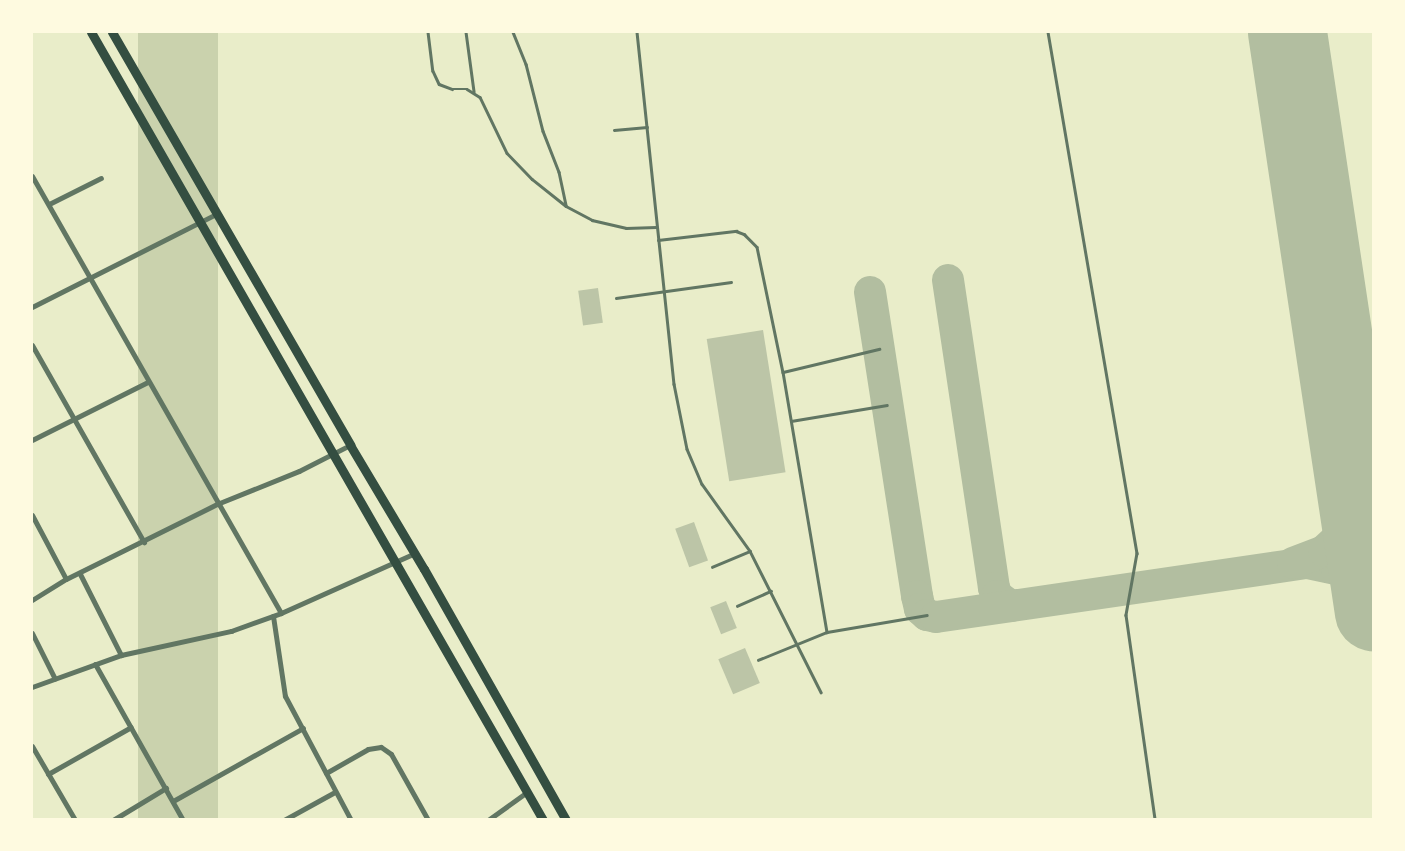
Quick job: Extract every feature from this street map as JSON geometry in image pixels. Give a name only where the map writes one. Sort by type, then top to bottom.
[{"type":"main road","points":[[92,32],[543,820]]},
{"type":"main road","points":[[112,32],[415,553],[566,820]]},
{"type":"street","points":[[32,176],[281,614]]},
{"type":"street","points":[[49,204],[101,178]]},
{"type":"street","points":[[32,307],[216,214]]},
{"type":"street","points":[[32,345],[144,541]]},
{"type":"street","points":[[32,440],[148,382]]},
{"type":"street","points":[[32,600],[66,579],[217,504],[350,445]]},
{"type":"street","points":[[32,515],[66,579]]},
{"type":"street","points":[[32,688],[121,655],[232,631],[281,614],[415,553]]},
{"type":"street","points":[[80,574],[121,655]]},
{"type":"street","points":[[273,616],[283,690],[351,820]]},
{"type":"street","points":[[32,633],[55,679]]},
{"type":"street","points":[[95,664],[183,820]]},
{"type":"street","points":[[48,774],[131,727]]},
{"type":"street","points":[[173,801],[303,728]]},
{"type":"street","points":[[32,746],[75,820]]},
{"type":"street","points":[[326,773],[368,749],[381,747],[391,754],[428,820]]},
{"type":"street","points":[[113,820],[166,788]]},
{"type":"street","points":[[284,820],[335,792]]},
{"type":"street","points":[[488,820],[527,792]]},
{"type":"lane","points":[[428,32],[433,71],[439,84],[474,92]]},
{"type":"lane","points":[[466,32],[474,92],[484,104],[497,138],[507,153],[566,206],[608,226],[657,227]]},
{"type":"lane","points":[[513,32],[526,64],[543,131],[559,172],[566,206]]},
{"type":"lane","points":[[637,32],[677,406],[687,449],[702,484],[750,551],[821,692]]},
{"type":"lane","points":[[1048,32],[1137,553],[1126,615],[1155,820]]},
{"type":"lane","points":[[614,130],[647,127]]},
{"type":"lane","points":[[658,240],[736,230],[752,239],[760,255],[783,372],[827,632]]},
{"type":"lane","points":[[616,298],[731,282]]},
{"type":"lane","points":[[783,372],[879,349]]},
{"type":"lane","points":[[791,421],[887,405]]},
{"type":"lane","points":[[712,567],[750,551]]},
{"type":"lane","points":[[737,606],[771,591]]},
{"type":"lane","points":[[758,660],[827,632],[927,615]]},
{"type":"green space","points":[[138,32],[218,32],[218,820],[138,820]]},
{"type":"building","points":[[598,288],[603,323],[583,325],[578,291]]},
{"type":"building","points":[[763,330],[786,472],[729,481],[707,339]]},
{"type":"building","points":[[694,522],[708,561],[689,567],[675,529]]},
{"type":"building","points":[[726,601],[737,628],[721,634],[710,607]]},
{"type":"building","points":[[745,648],[760,683],[733,694],[718,659]]},
{"type":"taxiway","points":[[948,280],[994,588],[997,596],[1011,606]]},
{"type":"taxiway","points":[[870,292],[917,596],[920,609],[927,615],[936,617],[1308,563],[1337,569],[1349,575],[1359,587],[1374,615]]},
{"type":"taxiway","points":[[1293,563],[1324,551],[1339,537],[1350,517],[1355,484]]},
{"type":"runway","points":[[1287,32],[1374,612]]}]
